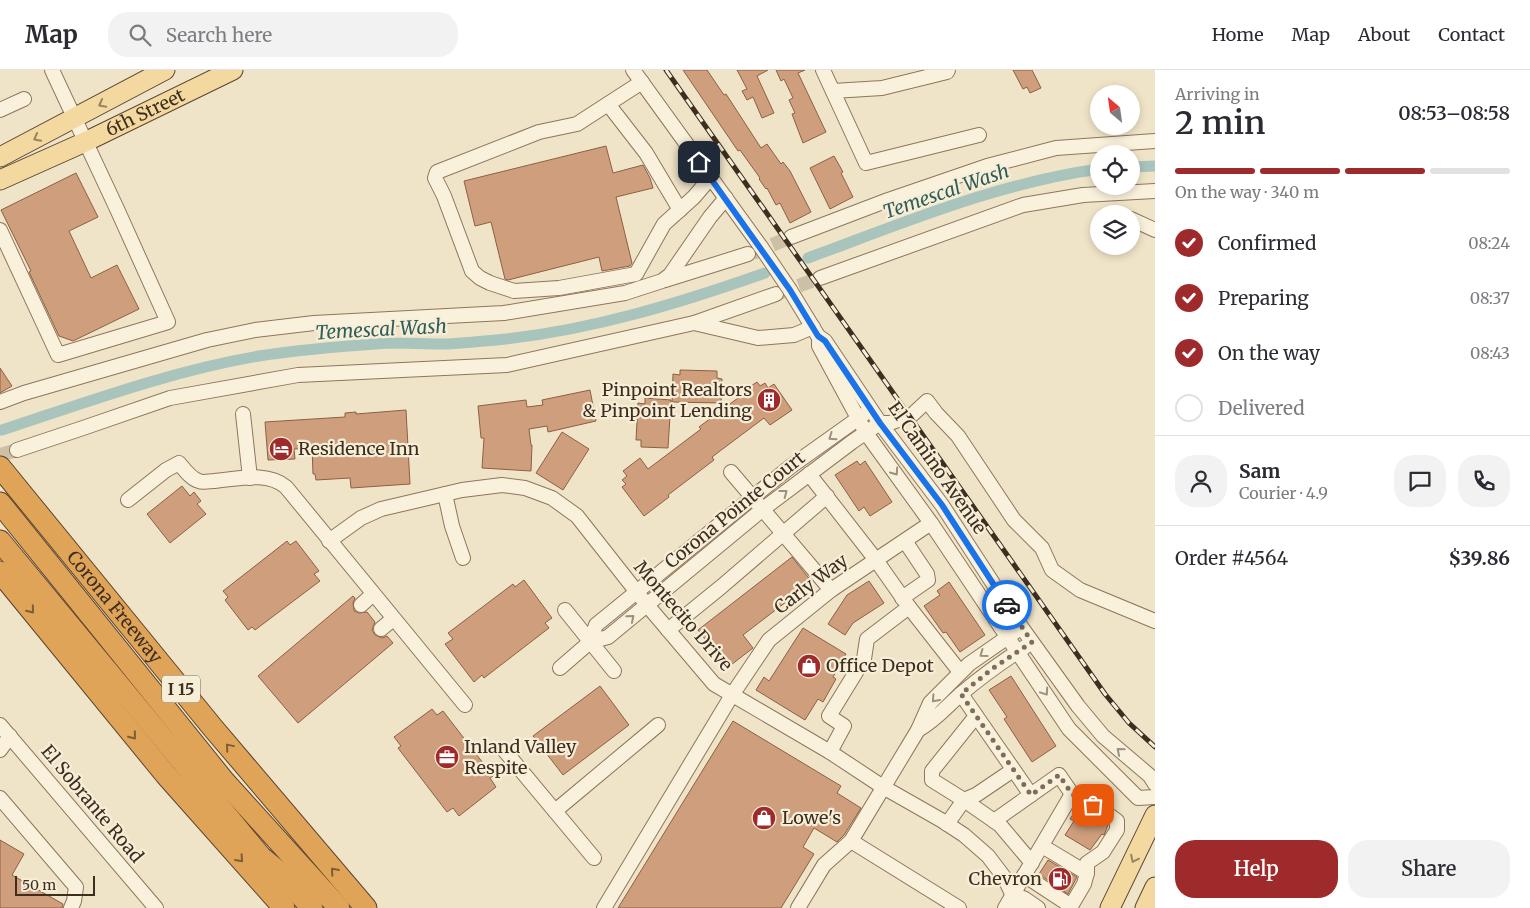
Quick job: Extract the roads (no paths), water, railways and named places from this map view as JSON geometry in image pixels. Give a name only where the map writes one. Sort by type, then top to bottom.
[{"type":"highway","name":"Corona Freeway","points":[[0,467],[212,728],[366,908]]},
{"type":"highway","points":[[0,484],[280,835],[285,863]]},
{"type":"highway","points":[[0,504],[224,781],[274,838],[285,863],[312,908]]},
{"type":"highway","points":[[0,522],[261,843],[339,908]]},
{"type":"highway","points":[[0,541],[261,857],[285,863]]},
{"type":"highway","points":[[0,572],[166,776],[284,908]]},
{"type":"main road","name":"6th Street","points":[[0,157],[165,70]]},
{"type":"main road","name":"6th Street","points":[[0,180],[85,142],[233,70]]},
{"type":"main road","points":[[1110,908],[1155,815]]},
{"type":"main road","points":[[1145,908],[1155,887]]},
{"type":"street","points":[[0,230],[58,355],[168,322],[52,70]]},
{"type":"street","name":"El Camino Avenue","points":[[633,70],[790,290],[815,332],[819,346],[857,419],[931,523],[1069,729],[1138,798],[1155,797]]},
{"type":"street","points":[[823,70],[866,163],[979,135]]},
{"type":"street","points":[[833,91],[882,88],[947,72],[948,70]]},
{"type":"street","points":[[642,82],[577,124],[539,132],[438,172],[435,178],[444,196],[472,271],[490,283],[514,291],[559,288],[636,274],[664,224],[694,197],[711,178]]},
{"type":"street","points":[[0,110],[24,99]]},
{"type":"street","points":[[608,104],[646,153],[680,210]]},
{"type":"street","points":[[791,237],[888,200],[987,166],[1056,148],[1155,141]]},
{"type":"street","points":[[820,278],[1023,205],[1083,194],[1155,191]]},
{"type":"street","points":[[662,281],[670,275],[710,217],[726,198]]},
{"type":"street","points":[[1140,223],[1155,230]]},
{"type":"street","points":[[0,402],[34,390],[207,340],[254,330],[314,323],[504,313],[626,293],[748,254]]},
{"type":"street","points":[[17,450],[170,398],[298,375],[507,365],[694,323],[776,294]]},
{"type":"street","points":[[694,323],[758,338],[815,332]]},
{"type":"street","name":"El Camino Avenue","points":[[815,332],[825,341],[880,423],[942,505],[1032,642],[1103,736],[1150,776],[1155,784]]},
{"type":"street","points":[[880,423],[890,423],[912,415],[927,401],[958,436],[1014,520],[1042,548],[1052,570],[1080,590],[1155,620]]},
{"type":"street","name":"Corona Pointe Court","points":[[590,642],[596,625],[790,467],[872,409]]},
{"type":"street","points":[[243,414],[250,478]]},
{"type":"street","name":"Corona Pointe Court","points":[[590,642],[608,637],[764,508],[880,423]]},
{"type":"street","points":[[128,500],[179,462],[188,473],[199,481],[250,478],[268,478],[278,481],[286,487],[465,705]]},
{"type":"street","points":[[731,472],[764,508],[784,535],[831,590]]},
{"type":"street","points":[[809,474],[828,496],[906,603],[960,672]]},
{"type":"street","name":"Montecito Drive","points":[[330,541],[361,518],[381,509],[445,494],[502,485],[525,488],[552,498],[578,516],[636,592],[714,684],[830,752],[883,787],[964,835],[988,856],[1004,877],[1019,908]]},
{"type":"street","points":[[445,494],[452,526],[463,558]]},
{"type":"street","points":[[668,630],[784,535],[828,496]]},
{"type":"street","name":"Carly Way","points":[[604,908],[732,695],[769,640],[831,590],[931,523]]},
{"type":"street","points":[[830,752],[844,726],[829,716],[864,659],[867,639],[928,580],[927,574],[905,541]]},
{"type":"street","points":[[361,605],[373,594]]},
{"type":"street","points":[[565,610],[614,671]]},
{"type":"street","points":[[381,629],[394,618]]},
{"type":"street","points":[[798,908],[824,865],[851,841],[918,730],[930,703],[960,672],[1007,636],[1022,628]]},
{"type":"street","points":[[560,668],[590,642]]},
{"type":"street","points":[[918,730],[930,723],[961,694],[992,669],[1032,642]]},
{"type":"street","points":[[961,694],[1031,795]]},
{"type":"street","points":[[976,716],[932,771],[932,780],[1000,825],[1052,902],[1071,906],[1084,884],[1087,864],[1103,852],[1117,830],[1117,821],[1098,807],[1072,794],[1059,775],[994,821]]},
{"type":"street","name":"El Sobrante Road","points":[[0,725],[156,908]]},
{"type":"street","points":[[554,810],[658,725]]},
{"type":"street","points":[[0,750],[10,736]]},
{"type":"street","points":[[504,750],[594,858]]},
{"type":"street","points":[[947,824],[964,800],[976,795],[1014,770]]},
{"type":"street","points":[[1005,908],[1072,794]]},
{"type":"street","points":[[0,798],[76,887],[74,902],[71,908]]},
{"type":"street","points":[[851,841],[959,908]]},
{"type":"street","points":[[1042,846],[1087,873]]},
{"type":"street","points":[[1013,894],[1038,908]]},
{"type":"waterway","name":"Temescal Wash","points":[[1140,167],[1155,166]]},
{"type":"waterway","name":"Temescal Wash","points":[[808,258],[915,218],[988,194],[1061,175],[1090,170]]},
{"type":"waterway","name":"Temescal Wash","points":[[2,430],[129,388],[226,362],[323,348],[388,343],[454,344],[539,335],[637,314],[765,273]]},
{"type":"tunnel","points":[[753,253],[791,237]]},
{"type":"tunnel","points":[[779,293],[820,278]]},
{"type":"tunnel","points":[[0,455],[17,450]]},
{"type":"railway","points":[[666,70],[1105,694],[1129,723],[1155,747]]},
{"type":"place","name":"Pinpoint Realtors & Pinpoint Lending","points":[[769,400]]},
{"type":"place","name":"Residence Inn","points":[[281,449]]},
{"type":"place","name":"Office Depot","points":[[809,666]]},
{"type":"place","name":"Inland Valley Respite","points":[[447,757]]},
{"type":"place","name":"Lowe's","points":[[764,818]]},
{"type":"place","name":"Chevron","points":[[1060,879]]}]
